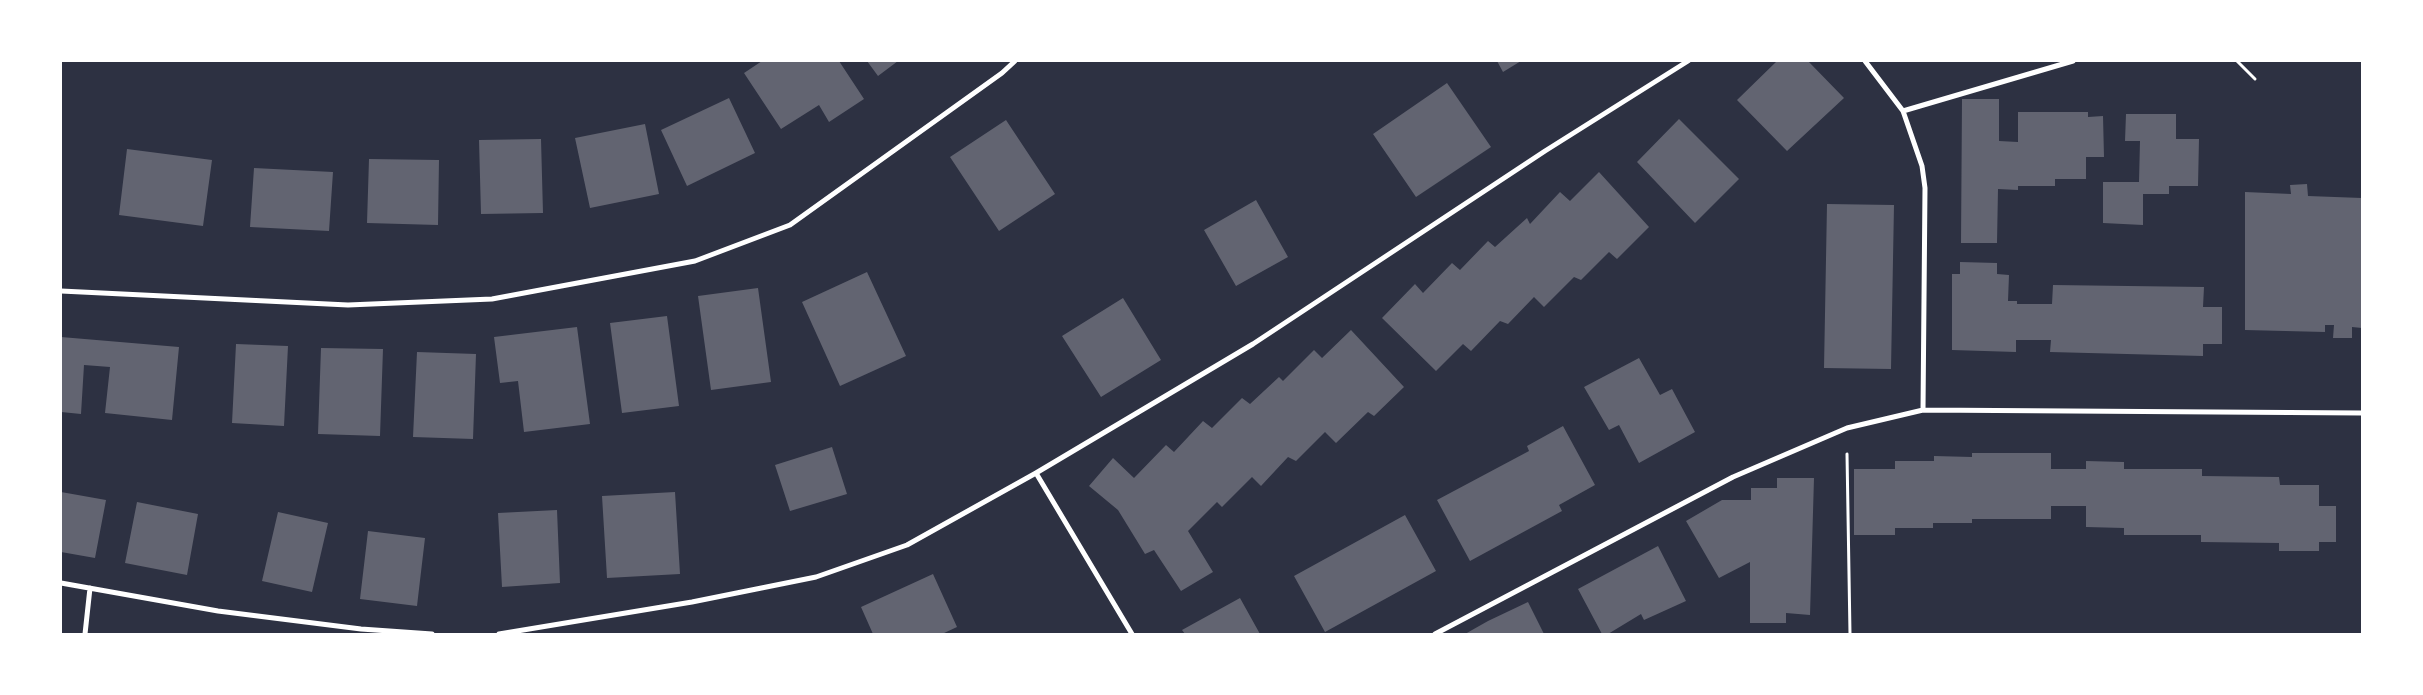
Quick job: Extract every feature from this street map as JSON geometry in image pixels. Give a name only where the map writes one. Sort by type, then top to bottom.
[{"type":"street","points":[[61,291],[348,305],[492,299],[695,261],[790,225],[1002,73],[1015,61]]},
{"type":"street","points":[[499,634],[692,602],[816,577],[908,545],[1036,474],[1253,344],[1545,151],[1688,61]]},
{"type":"street","points":[[1865,61],[1903,111],[1922,166],[1925,188],[1922,410]]},
{"type":"street","points":[[1903,111],[2073,61]]},
{"type":"street","points":[[1435,634],[1733,477],[1847,428],[1922,410],[2362,413]]},
{"type":"street","points":[[1036,474],[1132,634]]},
{"type":"street","points":[[61,583],[218,611],[361,629],[432,634]]},
{"type":"street","points":[[86,634],[90,588]]},
{"type":"path","points":[[2237,61],[2255,79]]},
{"type":"path","points":[[1847,428],[1850,634]]},
{"type":"building","points":[[762,61],[839,61],[864,99],[829,122],[819,105],[781,129],[744,73]]},
{"type":"building","points":[[867,61],[898,61],[878,76]]},
{"type":"building","points":[[1497,61],[1521,61],[1503,72]]},
{"type":"building","points":[[1777,61],[1808,61],[1844,98],[1787,151],[1737,100]]},
{"type":"building","points":[[1447,83],[1491,147],[1416,197],[1373,134]]},
{"type":"building","points":[[729,98],[755,153],[687,186],[661,130]]},
{"type":"building","points":[[1962,99],[1999,99],[1999,141],[2018,142],[2018,112],[2088,112],[2088,117],[2103,116],[2104,157],[2086,157],[2086,179],[2055,179],[2055,186],[2018,186],[2018,190],[1998,189],[1997,243],[1961,243]]},
{"type":"building","points":[[2126,114],[2176,114],[2176,139],[2199,139],[2198,186],[2169,186],[2169,194],[2143,194],[2143,225],[2103,223],[2103,182],[2139,182],[2140,141],[2125,141]]},
{"type":"building","points":[[1679,119],[1739,179],[1695,223],[1637,162]]},
{"type":"building","points":[[1006,120],[1055,194],[999,231],[950,157]]},
{"type":"building","points":[[645,124],[659,194],[590,208],[575,138]]},
{"type":"building","points":[[541,139],[543,213],[481,214],[479,140]]},
{"type":"building","points":[[127,149],[212,160],[203,226],[119,215]]},
{"type":"building","points":[[369,159],[439,160],[438,225],[367,223]]},
{"type":"building","points":[[254,168],[333,172],[329,231],[250,227]]},
{"type":"building","points":[[1599,172],[1649,227],[1617,259],[1609,252],[1581,280],[1574,277],[1544,307],[1534,297],[1508,324],[1500,321],[1471,351],[1463,344],[1436,371],[1382,318],[1415,284],[1423,293],[1452,263],[1460,270],[1488,241],[1495,247],[1527,218],[1530,224],[1560,192],[1570,201]]},
{"type":"building","points":[[2307,184],[2308,196],[2362,198],[2362,328],[2352,327],[2352,338],[2333,338],[2334,325],[2325,325],[2325,332],[2245,330],[2245,192],[2291,194],[2290,185]]},
{"type":"building","points":[[1256,200],[1288,257],[1236,286],[1204,230]]},
{"type":"building","points":[[1827,204],[1894,205],[1891,369],[1824,368]]},
{"type":"building","points":[[1960,262],[1997,263],[1997,274],[2009,275],[2008,301],[2017,301],[2017,304],[2052,304],[2053,285],[2204,287],[2203,307],[2222,307],[2222,344],[2203,344],[2203,356],[2050,352],[2051,340],[2016,340],[2016,352],[1952,350],[1952,274],[1960,274]]},
{"type":"building","points":[[867,272],[906,356],[840,386],[802,302]]},
{"type":"building","points":[[758,288],[771,382],[711,390],[698,296]]},
{"type":"building","points":[[1123,298],[1161,360],[1101,397],[1062,336]]},
{"type":"building","points":[[667,316],[679,406],[622,413],[610,323]]},
{"type":"building","points":[[577,327],[590,424],[524,432],[518,381],[500,383],[494,337]]},
{"type":"building","points":[[1351,330],[1404,387],[1374,416],[1368,412],[1336,443],[1325,432],[1296,461],[1288,457],[1261,486],[1252,477],[1222,507],[1217,502],[1188,531],[1213,572],[1181,591],[1154,550],[1145,554],[1118,510],[1089,486],[1113,458],[1134,478],[1166,445],[1174,452],[1203,421],[1212,428],[1242,398],[1250,404],[1279,377],[1283,381],[1314,350],[1322,358]]},
{"type":"building","points":[[61,337],[179,347],[172,420],[105,413],[110,367],[84,365],[81,414],[61,412]]},
{"type":"building","points":[[236,344],[288,346],[284,426],[232,423]]},
{"type":"building","points":[[321,348],[383,349],[380,436],[318,434]]},
{"type":"building","points":[[417,352],[476,354],[473,439],[413,437]]},
{"type":"building","points":[[1639,358],[1660,395],[1672,389],[1695,432],[1639,463],[1619,425],[1609,430],[1584,387]]},
{"type":"building","points":[[1563,426],[1595,485],[1559,505],[1562,511],[1470,561],[1437,500],[1529,451],[1527,446]]},
{"type":"building","points":[[832,447],[847,494],[790,511],[775,465]]},
{"type":"building","points":[[1972,453],[2051,453],[2051,469],[2086,469],[2086,461],[2124,462],[2124,469],[2202,469],[2202,476],[2279,477],[2280,485],[2319,485],[2319,506],[2336,506],[2336,542],[2319,542],[2319,551],[2279,551],[2279,543],[2201,542],[2201,535],[2124,535],[2124,528],[2086,527],[2086,506],[2051,506],[2051,519],[1972,519],[1972,523],[1933,523],[1933,528],[1895,528],[1895,535],[1854,535],[1854,469],[1895,469],[1895,461],[1934,461],[1934,456],[1972,457]]},
{"type":"building","points":[[1777,478],[1814,478],[1810,615],[1786,613],[1786,623],[1750,623],[1750,562],[1719,578],[1686,521],[1722,500],[1751,500],[1751,488],[1777,488]]},
{"type":"building","points":[[61,492],[106,500],[95,558],[61,552]]},
{"type":"building","points":[[675,492],[680,574],[607,578],[602,496]]},
{"type":"building","points":[[137,502],[198,514],[187,575],[125,563]]},
{"type":"building","points":[[557,510],[560,583],[502,587],[498,513]]},
{"type":"building","points":[[278,512],[328,523],[312,592],[262,581]]},
{"type":"building","points":[[1405,515],[1436,571],[1325,632],[1294,576]]},
{"type":"building","points":[[368,531],[425,538],[417,606],[360,599]]},
{"type":"building","points":[[1658,546],[1686,601],[1644,620],[1641,614],[1608,634],[1602,634],[1578,589]]},
{"type":"building","points":[[933,574],[957,627],[942,634],[873,634],[861,607]]},
{"type":"building","points":[[1240,598],[1260,634],[1185,634],[1182,630]]},
{"type":"building","points":[[1528,602],[1544,634],[1465,634],[1488,621]]}]
